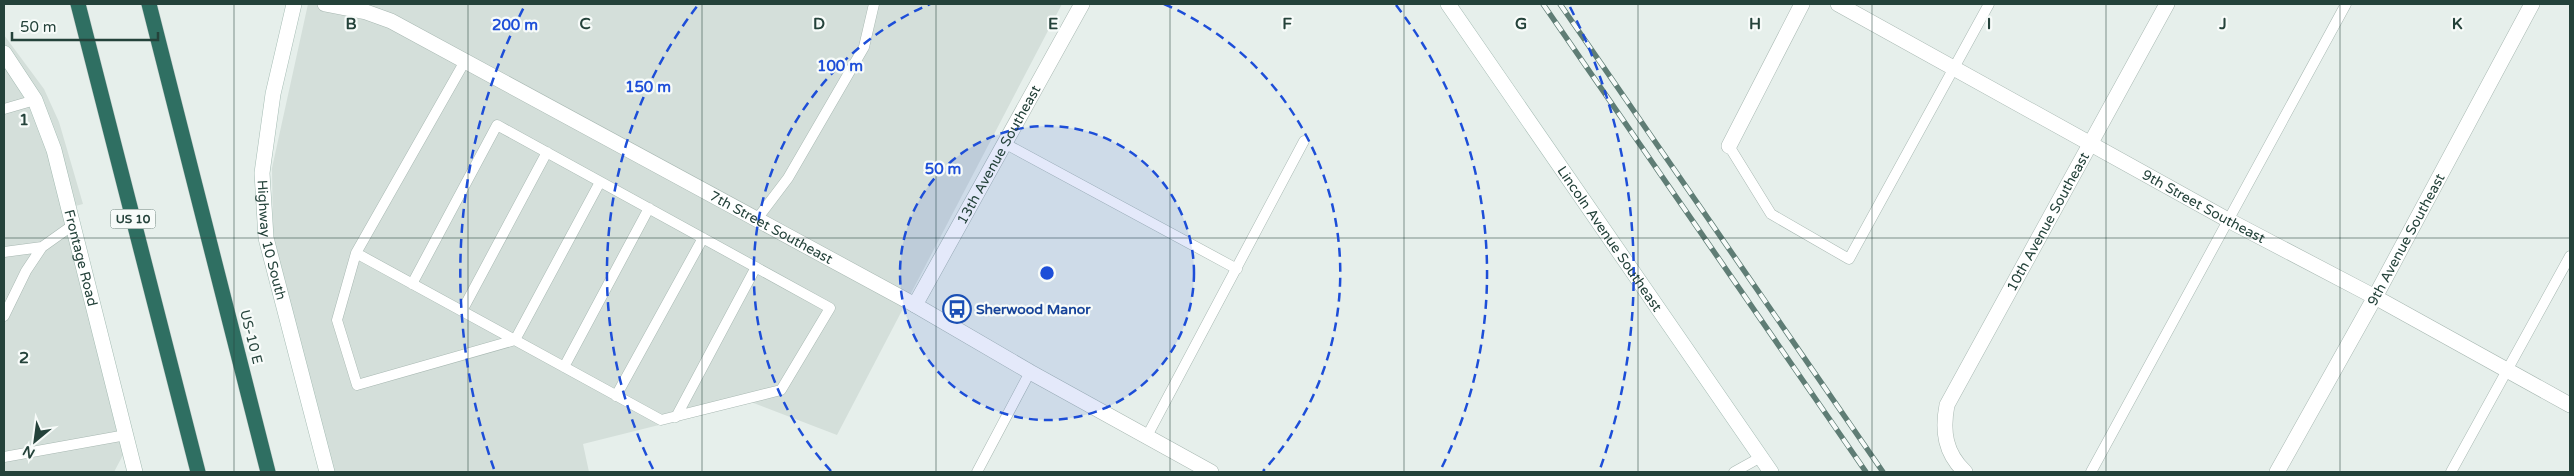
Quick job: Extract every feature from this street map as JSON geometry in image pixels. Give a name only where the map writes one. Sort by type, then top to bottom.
[{"type":"highway","name":"US 10","points":[[78,4],[198,472]]},
{"type":"highway","name":"US-10 E","points":[[149,4],[268,472]]},
{"type":"street","name":"Highway 10 South","points":[[294,4],[273,94],[262,173],[266,238],[326,472]]},
{"type":"street","name":"7th Street Southeast","points":[[324,4],[377,10],[391,21],[915,305],[1146,438],[1193,468],[1211,472]]},
{"type":"street","name":"13th Avenue Southeast","points":[[915,305],[1082,4]]},
{"type":"street","name":"Lincoln Avenue Southeast","points":[[1448,4],[1771,472]]},
{"type":"street","points":[[1729,146],[1802,4]]},
{"type":"street","name":"9th Street Southeast","points":[[1838,4],[2228,220],[2375,297],[2570,405]]},
{"type":"street","name":"10th Avenue Southeast","points":[[1965,472],[1956,464],[1947,443],[1943,425],[1948,405],[2167,4]]},
{"type":"street","name":"9th Avenue Southeast","points":[[2277,472],[2375,297],[2532,4]]},
{"type":"street","name":"Frontage Road","points":[[4,53],[35,100],[54,150],[126,435],[131,468]]},
{"type":"lane","points":[[757,219],[788,178],[864,47],[874,4]]},
{"type":"lane","points":[[1729,146],[1771,214],[1849,259],[1988,4]]},
{"type":"lane","points":[[2091,472],[2346,4]]},
{"type":"lane","points":[[465,61],[356,253],[337,320],[357,386],[515,340],[600,182]]},
{"type":"lane","points":[[4,109],[35,100]]},
{"type":"lane","points":[[356,253],[412,284],[515,340],[616,396],[661,420],[782,390],[830,308],[497,125],[412,284]]},
{"type":"lane","points":[[1146,438],[1304,140]]},
{"type":"lane","points":[[1004,143],[1237,268]]},
{"type":"lane","points":[[462,311],[547,152]]},
{"type":"lane","points":[[564,367],[649,208]]},
{"type":"lane","points":[[4,316],[26,270],[42,248],[73,226]]},
{"type":"lane","points":[[616,396],[703,238]]},
{"type":"lane","points":[[4,252],[42,248]]},
{"type":"lane","points":[[2450,472],[2570,256]]},
{"type":"lane","points":[[676,416],[756,268]]},
{"type":"lane","points":[[977,472],[1030,372]]},
{"type":"lane","points":[[4,457],[126,435]]},
{"type":"lane","points":[[1734,472],[1761,457]]},
{"type":"shaded area","points":[[308,4],[1062,4],[837,435],[751,402],[583,444],[589,472],[334,472],[273,239],[272,168]]},
{"type":"shaded area","points":[[4,35],[44,89],[59,122],[83,204],[64,209],[123,455],[114,472],[4,472]]},
{"type":"railway","points":[[1543,4],[1866,472]]},
{"type":"railway","points":[[1560,4],[1883,472]]},
{"type":"place","name":"Sherwood Manor","points":[[957,309]]}]
